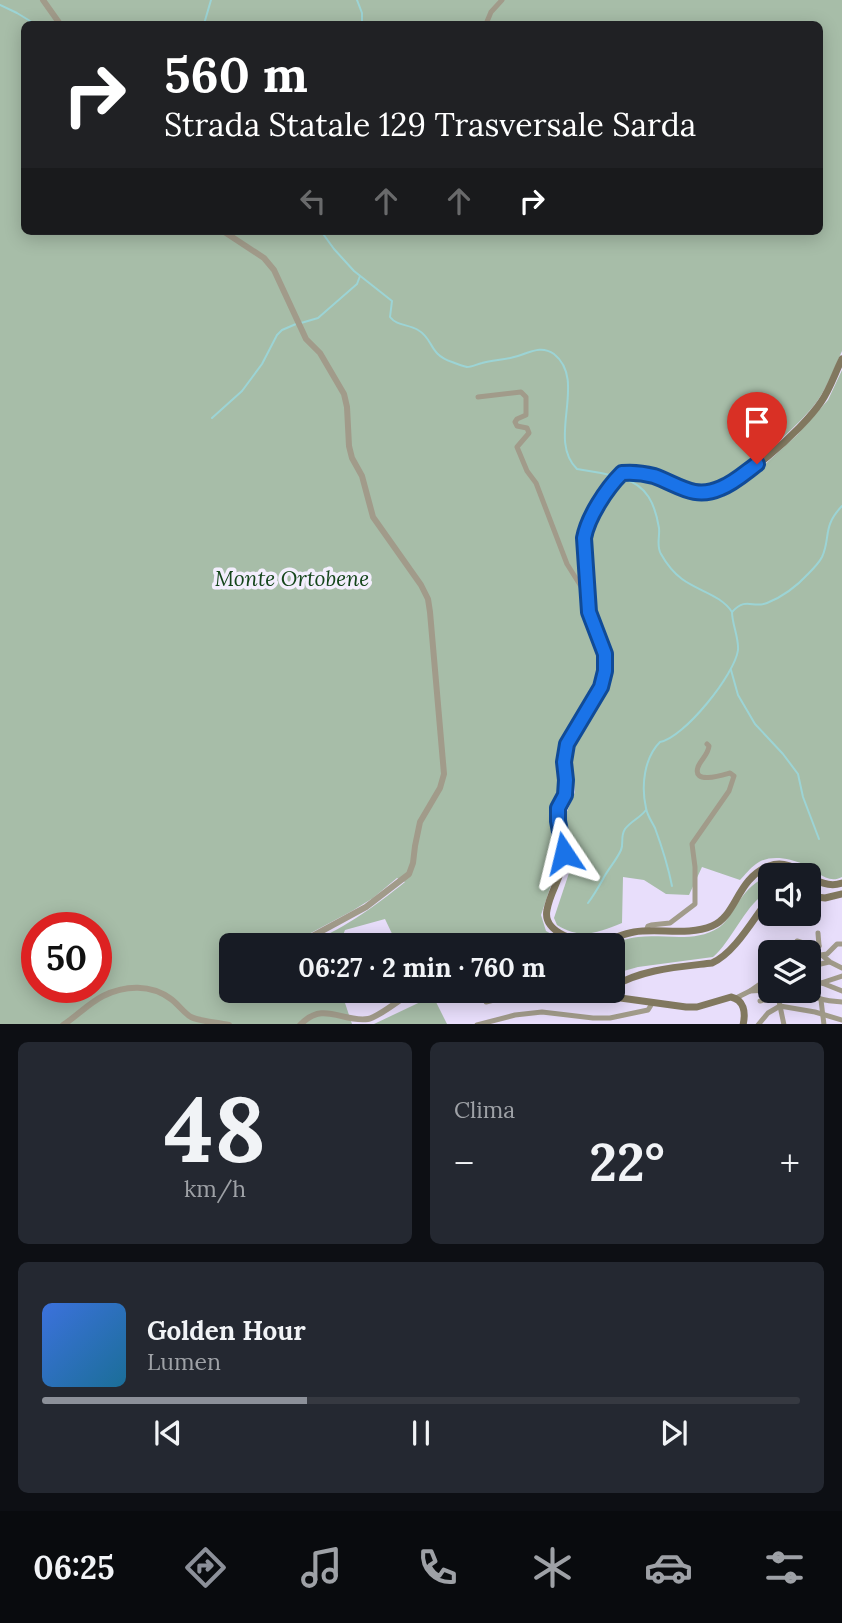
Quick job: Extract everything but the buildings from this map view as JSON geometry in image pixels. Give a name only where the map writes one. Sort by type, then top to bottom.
[{"type":"main road","points":[[842,359],[816,409],[770,455],[723,488],[705,493],[691,492],[654,476],[622,473],[608,490],[586,529],[584,538],[589,612],[605,654],[605,671],[601,687],[567,744],[564,762],[565,795],[558,808],[564,853],[562,868],[546,917],[559,933],[577,940],[598,942],[623,934],[646,931],[697,930],[719,922],[727,915],[743,886],[772,865],[782,863],[796,867],[831,886],[842,883]]},
{"type":"main road","points":[[821,898],[841,896]]},
{"type":"main road","points":[[625,981],[657,970],[719,960],[728,953],[758,913]]},
{"type":"main road","points":[[625,995],[686,1007],[736,998],[744,1009],[743,1024]]},
{"type":"street","points":[[43,0],[58,21]]},
{"type":"street","points":[[487,21],[491,12],[502,0]]},
{"type":"street","points":[[229,235],[264,258],[274,270],[306,339],[320,353],[344,394],[349,446],[362,476],[373,517],[421,585],[428,599],[430,612],[444,774],[440,788],[420,822],[413,863],[408,874],[366,907],[318,933]]},
{"type":"street","points":[[478,397],[513,392],[521,392],[526,397],[526,415],[515,423],[527,428],[529,433],[517,447],[527,471],[536,483],[567,564],[587,596]]},
{"type":"street","points":[[646,931],[651,925],[670,923],[695,904],[692,844],[729,791],[734,776],[730,773],[711,779],[699,773],[698,766],[708,752],[707,744]]},
{"type":"street","points":[[818,933],[819,940]]},
{"type":"street","points":[[822,956],[837,944],[842,944]]},
{"type":"street","points":[[835,948],[842,953]]},
{"type":"street","points":[[821,953],[830,962],[842,968]]},
{"type":"street","points":[[821,964],[830,962]]},
{"type":"street","points":[[822,983],[842,976]]},
{"type":"street","points":[[822,983],[842,991]]},
{"type":"street","points":[[736,998],[758,986]]},
{"type":"street","points":[[63,1024],[100,997],[118,989],[146,988],[155,989],[169,997],[190,1016],[229,1024]]},
{"type":"street","points":[[750,991],[758,991]]},
{"type":"street","points":[[824,1024],[821,1000],[842,1002]]},
{"type":"street","points":[[477,1024],[542,1012],[593,1018],[610,1017],[648,1010],[653,1002]]},
{"type":"street","points":[[300,1024],[312,1016],[332,1012],[345,1018],[370,1022],[395,1003]]},
{"type":"street","points":[[779,1003],[784,1024]]},
{"type":"street","points":[[758,1024],[768,1013],[780,1006],[842,1020]]},
{"type":"street","points":[[508,1017],[510,1024]]},
{"type":"green space","name":"Monte Ortobene","points":[[0,0],[842,0],[842,351],[828,382],[818,400],[796,425],[763,455],[727,479],[711,487],[698,489],[626,470],[584,525],[584,590],[589,624],[600,655],[600,669],[594,687],[562,745],[560,755],[560,789],[554,811],[558,864],[541,915],[546,931],[550,933],[392,933],[385,919],[345,930],[344,933],[330,933],[405,882],[397,878],[373,898],[311,933],[219,933],[219,1003],[345,1003],[352,1024],[0,1024]]},
{"type":"green space","points":[[842,370],[842,877],[832,879],[821,874],[821,863],[800,863],[779,858],[761,861],[740,880],[702,867],[689,895],[666,894],[644,880],[623,877],[622,923],[589,933],[566,930],[557,925],[554,918],[571,867],[564,819],[575,792],[571,752],[607,689],[611,669],[608,645],[593,602],[590,551],[593,529],[613,491],[625,476],[661,482],[692,496],[715,496],[749,479],[797,435],[828,400]]},
{"type":"green space","points":[[758,881],[758,900],[713,957],[625,971],[625,939],[648,936],[689,937],[709,933],[728,919]]},
{"type":"green space","points":[[418,1003],[436,1003],[447,1024],[374,1024]]},
{"type":"waterway","points":[[205,21],[211,0]]},
{"type":"waterway","points":[[357,0],[362,21]]},
{"type":"waterway","points":[[0,5],[30,21]]},
{"type":"waterway","points":[[324,235],[354,271],[392,301],[390,317],[423,334],[444,359],[467,367],[539,350],[554,354],[563,365],[568,379],[565,442],[569,457],[577,469],[614,476]]},
{"type":"waterway","points":[[301,323],[318,318],[357,284],[360,276]]},
{"type":"waterway","points":[[212,418],[242,391],[262,364],[277,335],[296,324]]},
{"type":"waterway","points":[[623,479],[644,491],[652,504],[659,528],[658,545],[670,568],[688,583],[722,601],[732,612]]},
{"type":"waterway","points":[[672,886],[655,828],[647,813],[644,782],[650,756],[660,742],[682,729],[707,704],[728,674],[738,650],[732,612],[742,605],[773,601],[804,578],[822,557],[829,526],[842,506]]},
{"type":"waterway","points":[[731,670],[738,695],[755,724],[798,774],[803,797],[819,839]]},
{"type":"waterway","points":[[588,903],[621,850],[625,829],[646,810]]},
{"type":"route","points":[[564,853],[558,808],[565,795],[564,762],[567,744],[601,687],[605,671],[605,654],[589,612],[584,538],[586,529],[608,490],[622,473],[643,473],[691,492],[705,493],[723,488],[757,464]]}]
